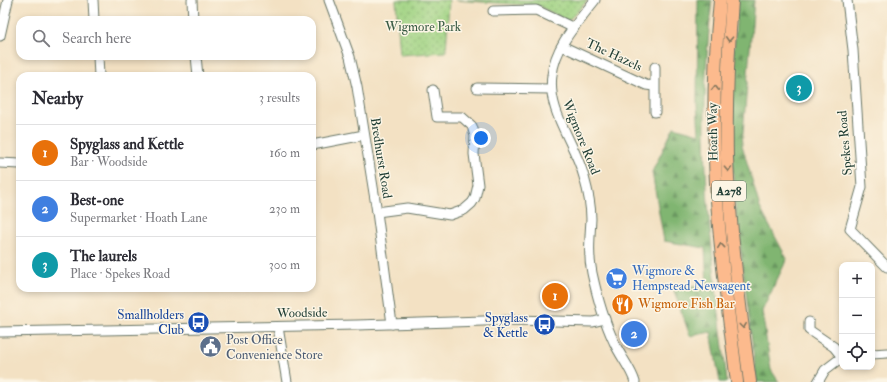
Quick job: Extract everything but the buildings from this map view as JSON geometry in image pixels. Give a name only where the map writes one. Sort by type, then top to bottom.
[{"type":"main road","name":"Hoath Way","points":[[720,0],[715,79],[715,159],[721,247],[737,382]]},
{"type":"main road","name":"Hoath Way","points":[[732,0],[728,71],[727,159],[733,240],[750,382]]},
{"type":"street","points":[[0,36],[8,0]]},
{"type":"street","points":[[93,0],[94,16]]},
{"type":"street","points":[[192,0],[193,16]]},
{"type":"street","name":"Bredhurst Road","points":[[329,0],[353,68],[377,212],[392,324]]},
{"type":"street","name":"Wigmore Road","points":[[595,0],[562,46],[554,64],[551,89],[558,118],[575,152],[587,187],[591,211],[590,265],[605,319],[613,340],[634,382]]},
{"type":"street","name":"Spekes Road","points":[[847,0],[853,50],[862,187],[850,229],[887,267]]},
{"type":"street","points":[[493,11],[536,10],[574,28]]},
{"type":"street","name":"The Hazels","points":[[562,46],[646,85],[654,86]]},
{"type":"street","points":[[98,60],[99,72]]},
{"type":"street","points":[[196,60],[198,72]]},
{"type":"street","name":"The Hazels","points":[[654,112],[655,67]]},
{"type":"street","points":[[477,88],[551,89]]},
{"type":"street","points":[[377,212],[407,208],[450,215],[464,210],[472,203],[477,192],[474,154],[475,136],[472,126],[462,117],[437,118],[433,90]]},
{"type":"street","points":[[316,143],[364,135]]},
{"type":"street","points":[[0,162],[16,164]]},
{"type":"street","name":"Woodside","points":[[0,332],[278,327],[515,320],[593,322],[605,319]]},
{"type":"street","points":[[809,322],[809,330],[834,347],[839,353]]},
{"type":"street","points":[[278,327],[287,382]]},
{"type":"street","points":[[875,354],[887,353]]},
{"type":"street","points":[[818,382],[825,370],[839,359]]},
{"type":"green space","name":"Wigmore Park","points":[[396,0],[449,0],[446,52],[400,55]]},
{"type":"green space","name":"Wigmore Park","points":[[455,0],[588,0],[568,21],[539,6]]},
{"type":"green space","points":[[698,0],[712,0],[705,85],[706,168],[713,260],[727,382],[720,382],[711,332],[690,336],[673,288],[707,286],[705,248],[664,241],[652,172],[674,127],[699,134],[697,105]]},
{"type":"green space","points":[[738,0],[754,0],[742,145],[760,208],[787,259],[762,311],[771,370],[779,382],[757,382],[734,196],[730,97]]},
{"type":"place","name":"The laurels","points":[[799,88]]},
{"type":"place","name":"Wigmore & Hempstead Newsagent","points":[[616,278]]},
{"type":"place","name":"Spyglass and Kettle","points":[[555,296]]},
{"type":"place","name":"Wigmore Fish Bar","points":[[623,304]]},
{"type":"place","name":"Smallholders Club","points":[[199,322]]},
{"type":"place","name":"Spyglass & Kettle","points":[[544,325]]},
{"type":"place","name":"Best-one","points":[[634,334]]},
{"type":"place","name":"Post Office Convenience Store","points":[[211,347]]}]
